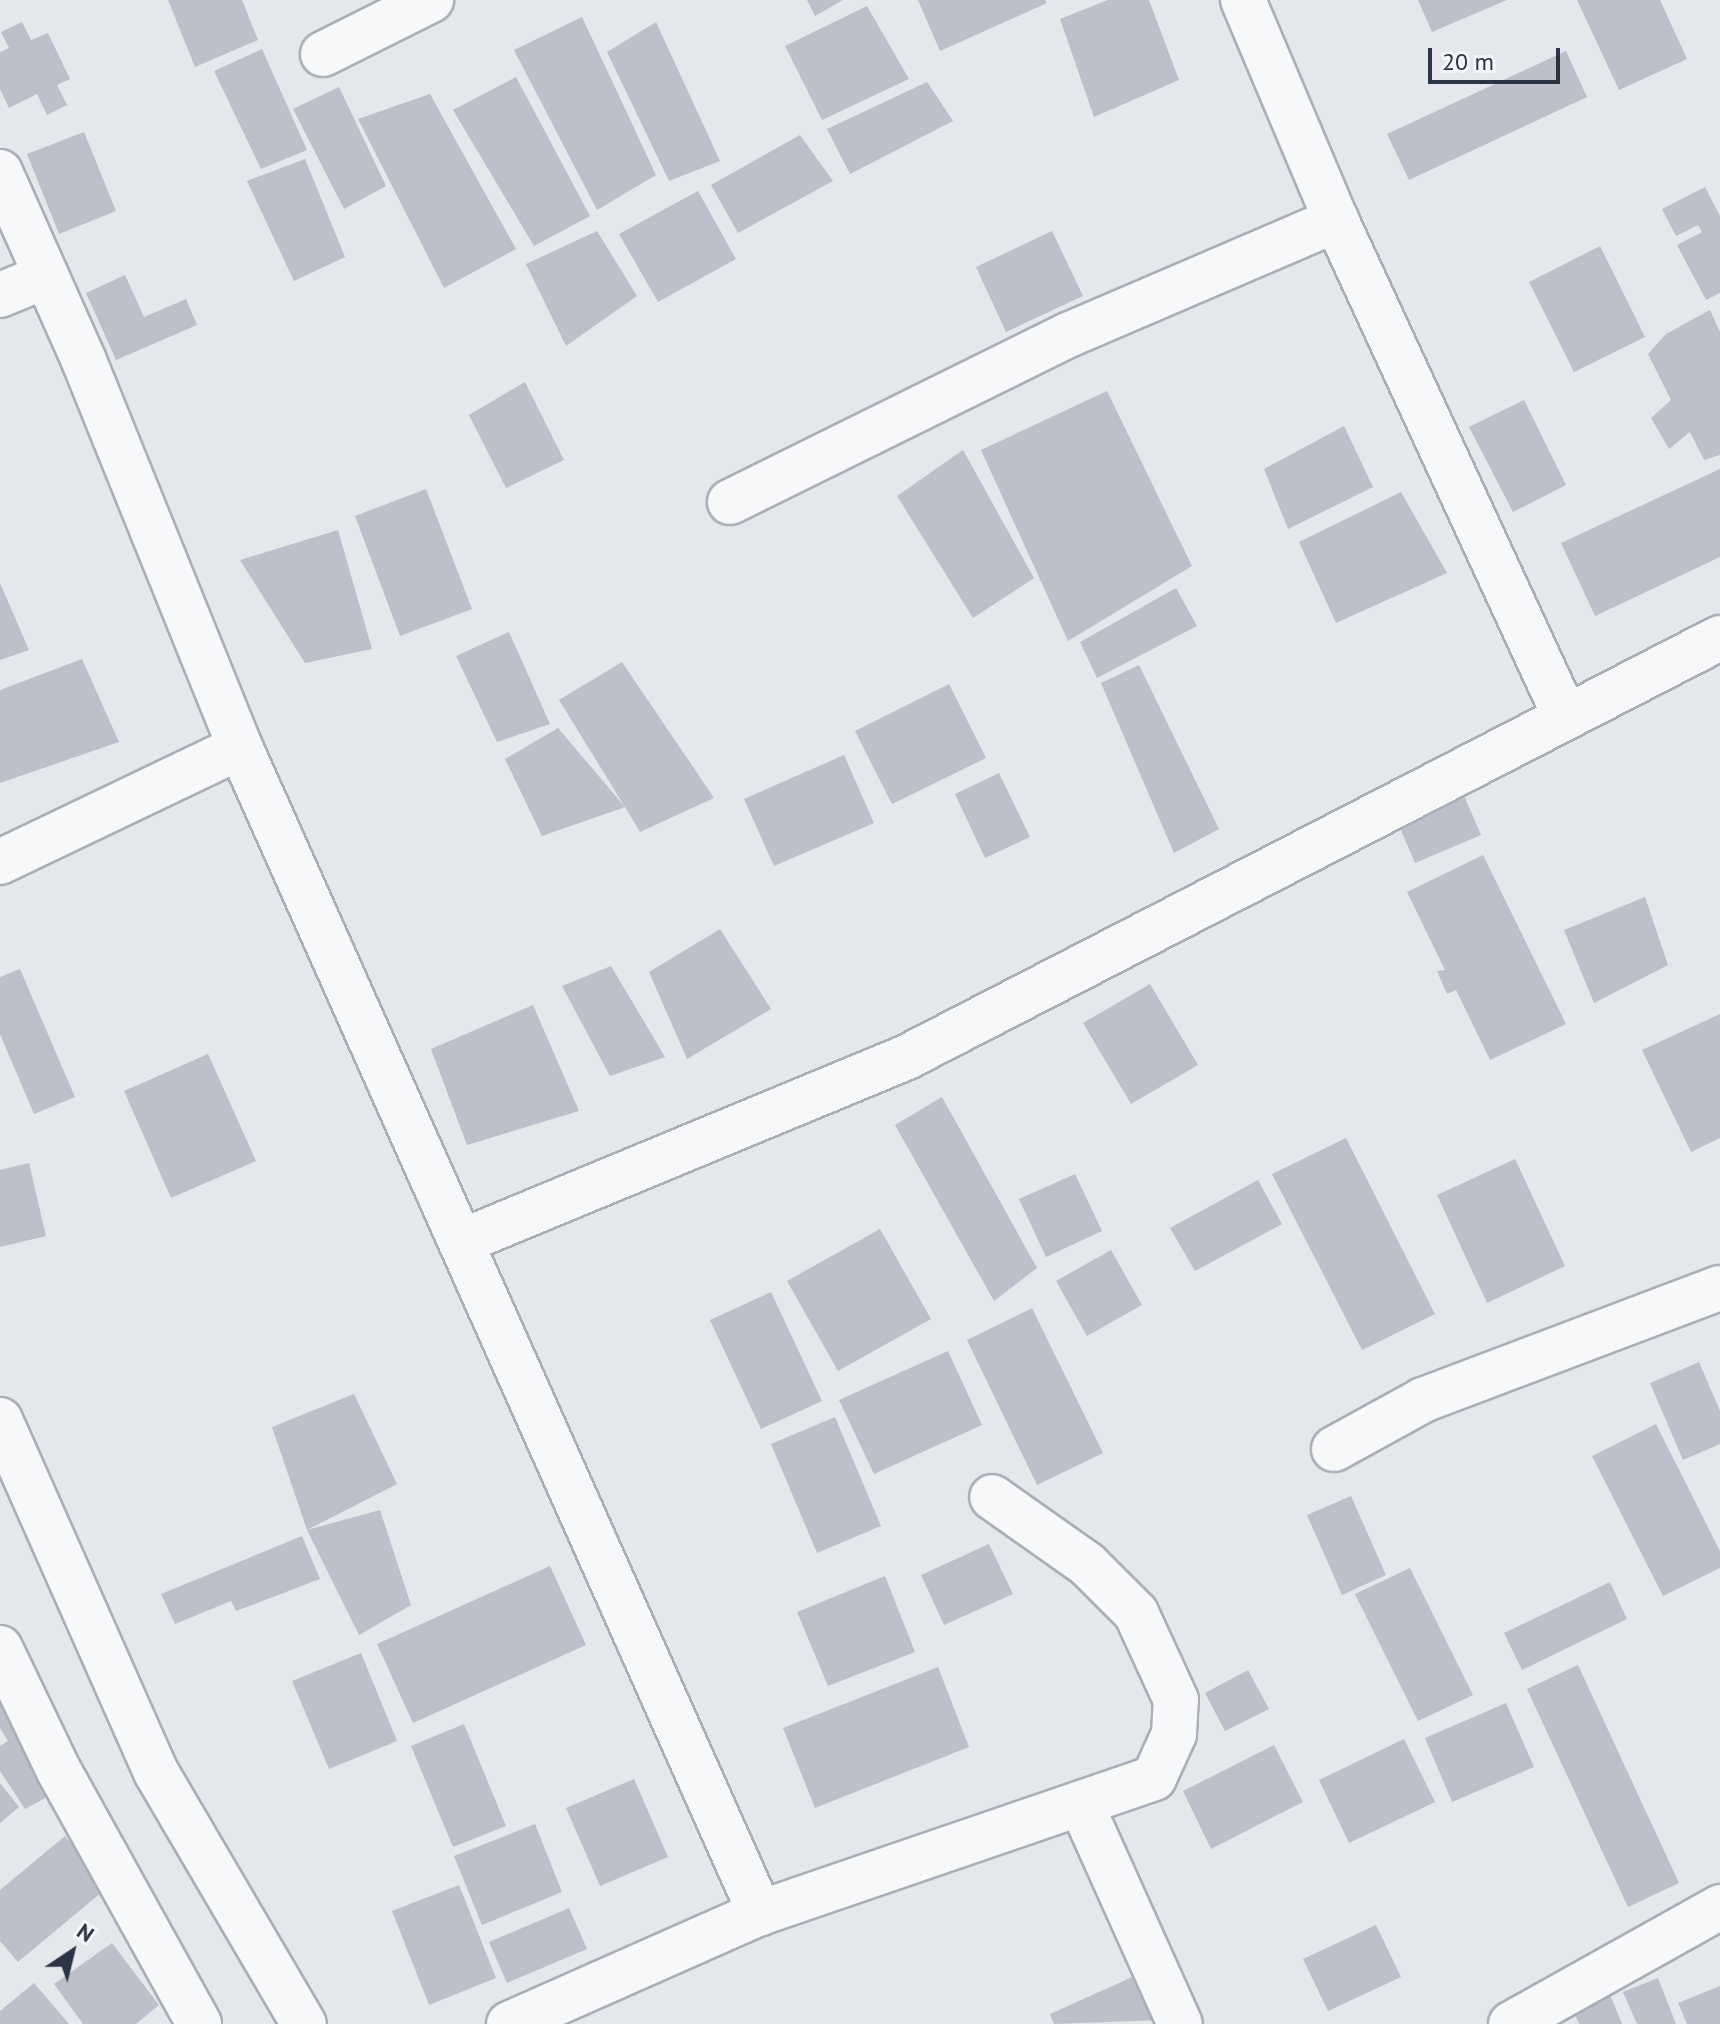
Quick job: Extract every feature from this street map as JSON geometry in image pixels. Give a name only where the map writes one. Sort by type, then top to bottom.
[{"type":"street","points":[[323,54],[431,0]]},
{"type":"street","points":[[1243,0],[1336,220],[1564,714]]},
{"type":"street","points":[[0,172],[240,747],[463,1241],[760,1913]]},
{"type":"street","points":[[730,502],[1068,335],[1336,220]]},
{"type":"street","points":[[0,295],[46,276]]},
{"type":"street","points":[[463,1241],[907,1057],[1564,714],[1720,638]]},
{"type":"street","points":[[0,862],[240,747]]},
{"type":"street","points":[[1334,1449],[1423,1400],[1720,1288]]},
{"type":"street","points":[[0,1420],[156,1772],[304,2024]]},
{"type":"street","points":[[509,2024],[760,1913],[1154,1778],[1174,1734],[1176,1700],[1136,1613],[1087,1564],[992,1497]]},
{"type":"street","points":[[0,1648],[59,1771],[199,2024]]},
{"type":"street","points":[[1081,1804],[1180,2024]]},
{"type":"street","points":[[1511,2024],[1720,1907]]},
{"type":"building","points":[[168,0],[242,0],[258,40],[195,67]]},
{"type":"building","points":[[807,0],[843,0],[815,16]]},
{"type":"building","points":[[918,0],[1045,0],[1047,3],[940,51]]},
{"type":"building","points":[[1108,0],[1149,0],[1179,80],[1094,117],[1060,19]]},
{"type":"building","points":[[1418,0],[1507,0],[1432,32]]},
{"type":"building","points":[[1577,0],[1660,0],[1687,59],[1619,90]]},
{"type":"building","points":[[867,6],[909,79],[822,120],[785,46]]},
{"type":"building","points":[[582,17],[656,175],[597,210],[514,50]]},
{"type":"building","points":[[22,22],[31,40],[48,33],[70,79],[57,85],[67,105],[47,115],[37,94],[9,108],[0,89],[0,52],[9,48],[1,32]]},
{"type":"building","points":[[656,22],[720,161],[669,181],[607,52]]},
{"type":"building","points":[[262,49],[307,150],[261,169],[214,71]]},
{"type":"building","points":[[1566,51],[1587,97],[1409,180],[1387,134]]},
{"type":"building","points":[[516,77],[590,216],[534,246],[453,110]]},
{"type":"building","points":[[927,82],[953,121],[850,174],[827,129]]},
{"type":"building","points":[[339,87],[386,186],[344,209],[293,109]]},
{"type":"building","points":[[430,94],[516,249],[444,288],[358,119]]},
{"type":"building","points":[[84,132],[116,211],[59,234],[27,154]]},
{"type":"building","points":[[800,135],[833,181],[738,233],[711,185]]},
{"type":"building","points":[[305,159],[345,257],[294,281],[247,181]]},
{"type":"building","points":[[1705,187],[1720,216],[1720,293],[1706,300],[1677,245],[1702,232],[1698,225],[1676,236],[1662,209]]},
{"type":"building","points":[[698,191],[736,259],[658,302],[619,234]]},
{"type":"building","points":[[597,231],[637,296],[566,346],[526,264]]},
{"type":"building","points":[[1052,231],[1083,296],[1006,332],[976,267]]},
{"type":"building","points":[[1600,246],[1645,337],[1574,372],[1529,282]]},
{"type":"building","points":[[125,275],[144,317],[186,299],[197,325],[116,360],[86,293]]},
{"type":"building","points":[[1710,310],[1720,332],[1720,455],[1704,460],[1690,432],[1669,449],[1651,418],[1671,400],[1648,354],[1666,334]]},
{"type":"building","points":[[525,382],[564,460],[506,488],[469,415]]},
{"type":"building","points":[[1107,391],[1192,566],[1068,641],[981,450]]},
{"type":"building","points":[[1524,400],[1566,485],[1513,512],[1469,427]]},
{"type":"building","points":[[1344,426],[1373,487],[1288,529],[1264,469]]},
{"type":"building","points":[[963,450],[1034,578],[973,618],[897,496]]},
{"type":"building","points":[[1720,469],[1720,557],[1595,616],[1561,543]]},
{"type":"building","points":[[426,489],[472,609],[400,636],[355,516]]},
{"type":"building","points":[[1401,492],[1447,573],[1336,623],[1299,542]]},
{"type":"building","points":[[338,530],[372,649],[305,663],[240,560]]},
{"type":"building","points":[[0,583],[29,650],[0,660]]},
{"type":"building","points":[[1176,588],[1197,626],[1097,678],[1080,642]]},
{"type":"building","points":[[509,632],[550,724],[497,742],[456,656]]},
{"type":"building","points":[[82,659],[119,742],[0,783],[0,690]]},
{"type":"building","points":[[622,662],[714,798],[640,832],[559,700]]},
{"type":"building","points":[[1139,665],[1219,829],[1174,853],[1101,683]]},
{"type":"building","points":[[949,684],[986,758],[892,804],[855,731]]},
{"type":"building","points":[[558,728],[625,807],[542,836],[505,759]]},
{"type":"building","points":[[844,755],[874,823],[774,866],[744,799]]},
{"type":"building","points":[[999,773],[1030,837],[985,858],[955,794]]},
{"type":"building","points":[[1459,784],[1481,835],[1415,863],[1393,812]]},
{"type":"building","points":[[1483,855],[1566,1024],[1490,1060],[1456,990],[1447,994],[1437,971],[1445,970],[1407,892]]},
{"type":"building","points":[[1645,897],[1668,965],[1594,1003],[1564,930]]},
{"type":"building","points":[[720,929],[771,1009],[687,1059],[649,972]]},
{"type":"building","points":[[611,966],[665,1057],[610,1076],[562,986]]},
{"type":"building","points":[[20,969],[75,1097],[34,1114],[0,1034],[0,977]]},
{"type":"building","points":[[1150,984],[1198,1065],[1131,1104],[1083,1023]]},
{"type":"building","points":[[533,1005],[579,1111],[467,1145],[431,1049]]},
{"type":"building","points":[[1720,1014],[1720,1138],[1691,1152],[1642,1050]]},
{"type":"building","points":[[208,1054],[256,1161],[171,1198],[124,1091]]},
{"type":"building","points":[[942,1097],[1037,1268],[994,1301],[895,1125]]},
{"type":"building","points":[[1346,1138],[1435,1314],[1362,1350],[1272,1174]]},
{"type":"building","points":[[1515,1159],[1565,1266],[1487,1303],[1437,1195]]},
{"type":"building","points":[[29,1163],[46,1236],[0,1247],[0,1170]]},
{"type":"building","points":[[1075,1174],[1102,1231],[1046,1257],[1019,1199]]},
{"type":"building","points":[[1258,1180],[1282,1224],[1195,1271],[1170,1228]]},
{"type":"building","points":[[880,1229],[931,1319],[838,1371],[787,1281]]},
{"type":"building","points":[[1111,1250],[1142,1305],[1087,1336],[1056,1281]]},
{"type":"building","points":[[771,1292],[822,1401],[761,1429],[710,1320]]},
{"type":"building","points":[[1032,1308],[1103,1453],[1037,1485],[967,1340]]},
{"type":"building","points":[[948,1351],[982,1425],[874,1474],[839,1400]]},
{"type":"building","points":[[1699,1362],[1720,1411],[1720,1444],[1683,1460],[1650,1383]]},
{"type":"building","points":[[354,1394],[397,1484],[307,1530],[272,1427]]},
{"type":"building","points":[[835,1417],[881,1526],[817,1553],[771,1444]]},
{"type":"building","points":[[1656,1424],[1720,1551],[1720,1568],[1663,1596],[1592,1456]]},
{"type":"building","points":[[1351,1496],[1386,1575],[1342,1595],[1307,1515]]},
{"type":"building","points":[[380,1510],[411,1605],[359,1635],[307,1530]]},
{"type":"building","points":[[302,1536],[320,1579],[236,1611],[231,1601],[175,1624],[161,1594]]},
{"type":"building","points":[[989,1544],[1013,1594],[944,1625],[921,1575]]},
{"type":"building","points":[[550,1566],[586,1645],[413,1723],[377,1644]]},
{"type":"building","points":[[1410,1568],[1473,1695],[1418,1721],[1355,1594]]},
{"type":"building","points":[[885,1576],[915,1652],[828,1686],[797,1612]]},
{"type":"building","points":[[1610,1582],[1627,1619],[1522,1670],[1504,1633]]},
{"type":"building","points":[[361,1653],[397,1741],[329,1769],[292,1681]]},
{"type":"building","points":[[1578,1665],[1679,1883],[1628,1907],[1527,1689]]},
{"type":"building","points":[[938,1667],[969,1747],[815,1808],[783,1728]]},
{"type":"building","points":[[1248,1670],[1269,1709],[1225,1731],[1205,1693]]},
{"type":"building","points":[[13,1695],[58,1791],[25,1809],[0,1771],[0,1746],[8,1741],[0,1728],[0,1703]]},
{"type":"building","points":[[1506,1703],[1534,1767],[1452,1802],[1425,1738]]},
{"type":"building","points":[[464,1724],[506,1826],[453,1847],[411,1746]]},
{"type":"building","points":[[1404,1739],[1435,1802],[1349,1843],[1319,1780]]},
{"type":"building","points":[[1274,1745],[1303,1802],[1211,1849],[1183,1791]]},
{"type":"building","points":[[634,1779],[668,1857],[600,1886],[566,1808]]},
{"type":"building","points":[[0,1783],[19,1807],[0,1823]]},
{"type":"building","points":[[535,1824],[562,1892],[482,1925],[454,1856]]},
{"type":"building","points":[[65,1836],[108,1887],[18,1962],[0,1941],[0,1890]]},
{"type":"building","points":[[459,1885],[496,1978],[429,2005],[392,1911]]},
{"type":"building","points":[[569,1908],[587,1949],[507,1983],[489,1942]]},
{"type":"building","points":[[1376,1925],[1401,1977],[1328,2011],[1303,1959]]},
{"type":"building","points":[[112,1943],[159,2005],[136,2024],[83,2024],[54,1984]]},
{"type":"building","points":[[1139,1974],[1160,2020],[1054,2024],[1050,2014]]},
{"type":"building","points":[[1658,1978],[1676,2024],[1637,2024],[1623,1992]]},
{"type":"building","points":[[34,1983],[69,2024],[0,2024],[0,2011]]},
{"type":"building","points":[[1720,1986],[1720,2024],[1687,2024],[1678,2003]]},
{"type":"building","points":[[1609,1992],[1622,2024],[1579,2024],[1572,2007]]}]
